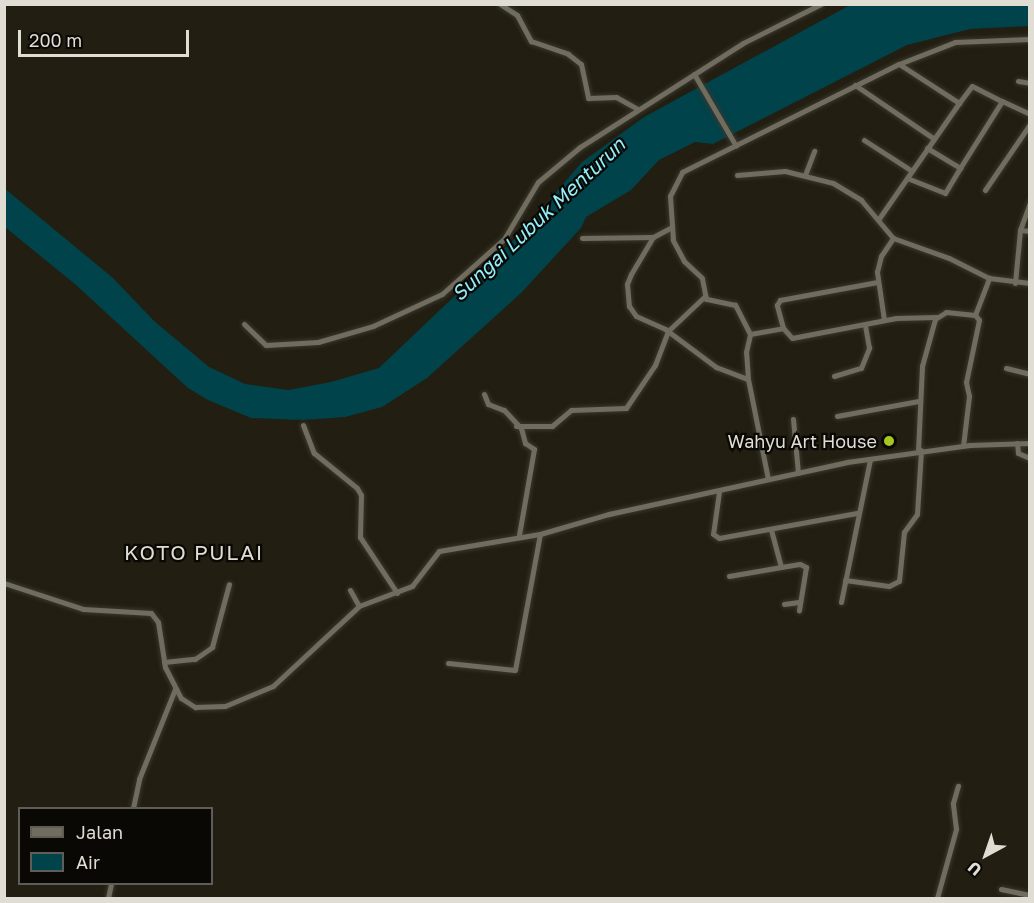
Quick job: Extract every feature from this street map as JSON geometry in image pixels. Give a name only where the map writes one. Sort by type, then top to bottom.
[{"type":"street","points":[[500,4],[517,15],[531,41],[568,54],[581,64],[588,98],[616,97],[636,108]]},
{"type":"street","points":[[244,324],[266,345],[318,342],[373,326],[442,294],[504,239],[538,182],[636,108],[696,76],[743,43],[821,4]]},
{"type":"street","points":[[768,479],[748,379],[746,352],[750,334],[735,305],[709,302],[705,296],[702,278],[678,254],[670,228],[670,196],[682,172],[734,143],[855,84],[955,42],[1029,39]]},
{"type":"street","points":[[899,64],[959,103]]},
{"type":"street","points":[[696,76],[734,143]]},
{"type":"street","points":[[1018,81],[1029,83]]},
{"type":"street","points":[[855,84],[933,138]]},
{"type":"street","points":[[878,220],[933,138],[972,86],[1029,114]]},
{"type":"street","points":[[908,178],[945,194],[1002,101]]},
{"type":"street","points":[[985,190],[1029,124]]},
{"type":"street","points":[[864,140],[912,171]]},
{"type":"street","points":[[927,148],[960,168]]},
{"type":"street","points":[[805,175],[814,151]]},
{"type":"street","points":[[737,175],[785,171],[805,175],[848,190],[878,220],[892,238],[949,258],[989,278],[1029,283]]},
{"type":"street","points":[[1015,283],[1020,230],[1029,202]]},
{"type":"street","points":[[582,238],[653,237],[670,228]]},
{"type":"street","points":[[1020,230],[1029,231]]},
{"type":"street","points":[[653,237],[631,274],[627,298],[636,316],[668,331],[716,367],[748,379]]},
{"type":"street","points":[[884,320],[877,282],[878,263],[892,238]]},
{"type":"street","points":[[975,315],[989,278]]},
{"type":"street","points":[[877,282],[780,300],[777,305],[783,328],[792,338],[884,320],[936,317],[951,311],[975,315]]},
{"type":"street","points":[[516,426],[552,426],[571,410],[626,408],[655,365],[668,331],[705,296]]},
{"type":"street","points":[[963,446],[969,396],[966,382],[979,322],[975,315]]},
{"type":"street","points":[[845,580],[889,586],[899,581],[902,537],[918,514],[919,400],[922,366],[936,317]]},
{"type":"street","points":[[834,376],[861,368],[869,348],[866,324]]},
{"type":"street","points":[[750,334],[783,328]]},
{"type":"street","points":[[1006,368],[1029,374]]},
{"type":"street","points":[[484,394],[488,404],[504,410],[534,451],[519,535]]},
{"type":"street","points":[[837,416],[919,400]]},
{"type":"street","points":[[793,419],[798,473]]},
{"type":"street","points":[[303,425],[314,453],[357,488],[361,495],[360,537],[398,593]]},
{"type":"street","points":[[1017,443],[1018,453],[1029,458]]},
{"type":"street","points":[[4,583],[83,609],[151,612],[158,622],[164,662],[175,689],[195,707],[236,704],[260,694],[290,673],[359,606],[412,586],[439,551],[519,535],[540,534],[609,514],[719,492],[768,479],[919,450],[1029,443]]},
{"type":"street","points":[[841,602],[857,513],[870,459]]},
{"type":"street","points":[[719,492],[715,537],[857,513]]},
{"type":"street","points":[[771,529],[781,567]]},
{"type":"street","points":[[448,663],[515,670],[540,534]]},
{"type":"street","points":[[729,576],[804,565],[799,610]]},
{"type":"street","points":[[164,662],[195,659],[212,647],[230,584]]},
{"type":"street","points":[[350,590],[359,606]]},
{"type":"street","points":[[784,604],[799,602]]},
{"type":"street","points":[[133,807],[139,779],[175,689]]},
{"type":"street","points":[[937,898],[956,830],[953,803],[958,786]]},
{"type":"street","points":[[1001,889],[1029,895]]},
{"type":"water","name":"Sungai Lubuk Menturun","points":[[852,4],[1029,5],[1029,26],[970,29],[907,45],[713,144],[695,142],[659,160],[631,190],[586,217],[581,228],[521,293],[427,378],[382,407],[345,417],[303,420],[251,418],[208,400],[188,388],[76,285],[5,227],[4,188],[113,278],[154,321],[209,367],[245,384],[288,390],[331,382],[379,368],[524,230],[582,162],[644,117]]},
{"type":"place","name":"Wahyu Art House","points":[[889,441]]},
{"type":"district","name":"KOTO PULAI","points":[[194,552]]}]
